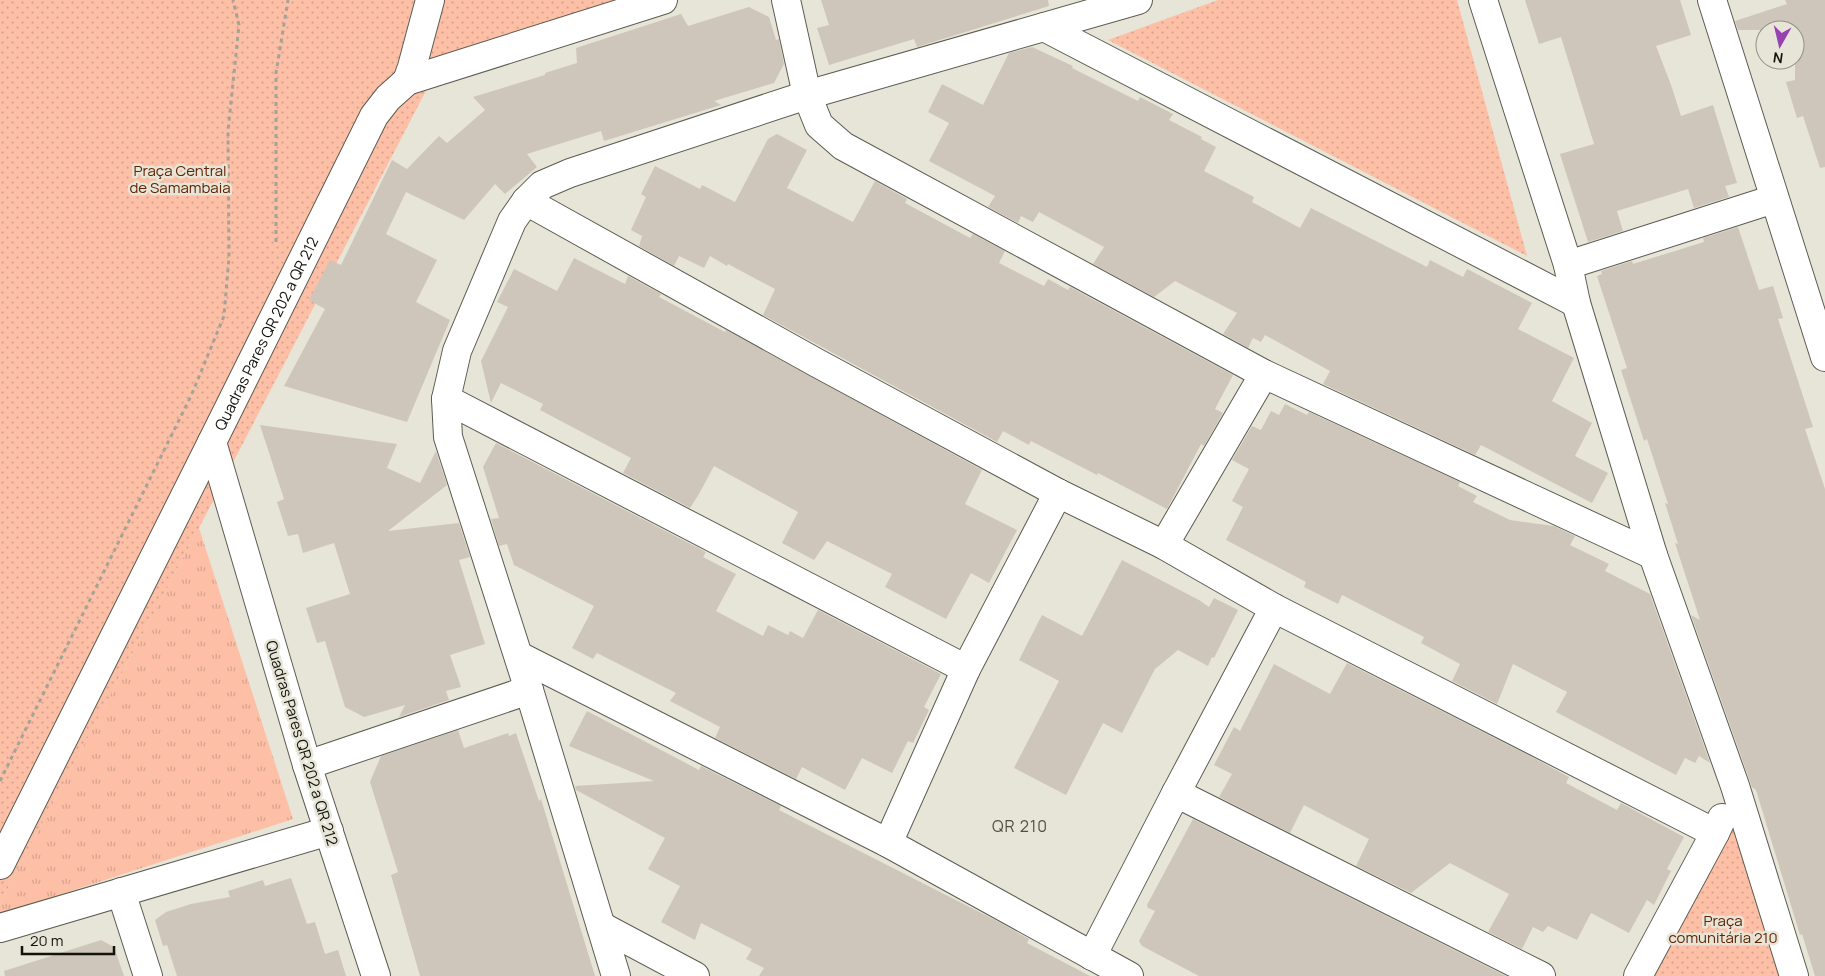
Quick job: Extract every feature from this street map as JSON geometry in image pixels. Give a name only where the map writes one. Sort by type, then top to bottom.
[{"type":"street","points":[[407,81],[430,0]]},
{"type":"street","name":"Quadras Pares QR 202 a QR 212","points":[[376,976],[307,764],[212,442],[374,116],[388,98],[407,81],[664,0]]},
{"type":"street","points":[[786,0],[807,95],[819,125],[843,146],[1264,374],[1654,555]]},
{"type":"street","points":[[616,976],[519,656],[448,437],[446,399],[457,351],[512,222],[526,201],[542,185],[570,173],[807,95],[1138,0]]},
{"type":"street","points":[[1483,0],[1568,265],[1576,303],[1654,555],[1735,786],[1794,976]]},
{"type":"street","points":[[1712,0],[1825,357]]},
{"type":"street","points":[[1044,27],[1576,303]]},
{"type":"street","points":[[1568,265],[1774,199]]},
{"type":"street","points":[[526,201],[817,363],[1058,492],[1164,545],[1274,608],[1715,833]]},
{"type":"street","points":[[1164,545],[1264,374]]},
{"type":"street","points":[[446,399],[966,670]]},
{"type":"street","points":[[0,865],[212,442]]},
{"type":"street","points":[[888,843],[966,670],[1058,492]]},
{"type":"street","points":[[1092,956],[1274,608]]},
{"type":"street","points":[[519,656],[888,843],[1129,976]]},
{"type":"street","points":[[307,764],[529,690]]},
{"type":"street","points":[[1638,976],[1715,833],[1735,786]]},
{"type":"street","points":[[1176,793],[1542,976]]},
{"type":"street","points":[[0,928],[329,831]]},
{"type":"street","points":[[121,892],[148,976]]},
{"type":"street","points":[[601,926],[695,976]]},
{"type":"path","points":[[0,781],[191,396],[224,316],[229,257],[228,131],[238,25],[234,0]]},
{"type":"path","points":[[276,247],[276,73],[288,0]]},
{"type":"green space","name":"Praça Central de Samambaia","points":[[0,0],[668,0],[431,81],[199,528],[0,903]]},
{"type":"green space","points":[[1218,0],[1457,0],[1527,256],[1108,40]]},
{"type":"green space","points":[[199,528],[293,819],[0,914],[0,903]]},
{"type":"green space","name":"Praça comunitária 210","points":[[1734,801],[1786,976],[1642,976]]},
{"type":"building","points":[[821,0],[1048,0],[1049,6],[917,47],[914,39],[829,65],[817,28],[829,25]]},
{"type":"building","points":[[1525,0],[1680,0],[1691,35],[1656,46],[1681,116],[1713,105],[1737,183],[1725,186],[1729,197],[1694,208],[1688,189],[1617,211],[1623,231],[1588,242],[1560,154],[1594,144],[1561,37],[1539,44]]},
{"type":"building","points":[[1785,0],[1825,0],[1825,167],[1820,168],[1803,116],[1797,118],[1786,82],[1795,80],[1795,70],[1805,70],[1805,20],[1755,20],[1755,30],[1738,30],[1735,21],[1787,4]]},
{"type":"building","points":[[749,7],[769,17],[776,40],[779,39],[784,64],[774,83],[714,101],[721,105],[604,141],[601,131],[527,154],[537,167],[505,194],[495,184],[464,220],[406,192],[386,234],[437,260],[416,302],[450,320],[407,422],[284,386],[325,309],[309,300],[330,260],[341,265],[392,160],[407,169],[439,136],[447,143],[485,110],[473,97],[577,63],[576,48],[681,14],[688,26]]},
{"type":"building","points":[[1032,47],[1073,66],[1072,68],[1138,101],[1140,97],[1173,114],[1169,120],[1202,137],[1201,139],[1216,147],[1204,171],[1254,197],[1252,202],[1300,228],[1311,208],[1427,267],[1430,260],[1463,277],[1467,269],[1532,303],[1518,329],[1574,358],[1552,401],[1592,423],[1575,456],[1608,473],[1592,503],[1481,445],[1475,455],[1323,384],[1330,371],[1265,335],[1261,342],[1253,338],[1248,348],[1223,334],[1237,313],[1175,281],[1154,297],[1093,264],[1104,247],[1039,212],[1033,222],[1021,216],[1018,223],[988,207],[995,196],[929,161],[949,123],[928,112],[942,84],[983,105],[1009,53]]},
{"type":"building","points":[[777,134],[807,150],[787,188],[853,222],[875,181],[907,199],[905,203],[970,238],[973,234],[1005,251],[999,263],[1044,286],[1048,279],[1068,290],[1070,287],[1233,375],[1215,409],[1223,413],[1204,446],[1201,444],[1167,509],[1031,441],[1029,445],[1003,431],[997,442],[763,315],[775,289],[728,264],[727,266],[710,256],[704,268],[679,256],[674,266],[639,246],[642,236],[631,230],[646,197],[641,194],[655,166],[700,189],[702,185],[735,202],[768,139]]},
{"type":"building","points":[[1738,227],[1759,290],[1773,286],[1783,318],[1778,319],[1813,427],[1805,429],[1825,489],[1825,976],[1815,976],[1802,934],[1800,935],[1756,790],[1752,787],[1691,615],[1700,620],[1675,543],[1678,544],[1665,503],[1668,504],[1647,439],[1644,441],[1621,370],[1627,368],[1597,276],[1602,274],[1601,271],[1632,261],[1633,264],[1704,242],[1703,238]]},
{"type":"building","points":[[574,258],[625,284],[628,276],[661,294],[659,297],[725,332],[726,330],[982,470],[965,504],[1017,530],[989,583],[971,573],[946,619],[885,587],[892,574],[827,541],[814,560],[782,543],[798,512],[714,466],[690,508],[623,473],[631,458],[540,410],[543,404],[501,383],[491,403],[481,361],[508,307],[497,302],[514,269],[557,291]]},
{"type":"building","points":[[1285,404],[1307,415],[1309,412],[1460,482],[1458,486],[1477,496],[1473,502],[1510,520],[1554,526],[1575,536],[1570,545],[1609,564],[1605,571],[1650,594],[1710,763],[1699,756],[1695,763],[1685,758],[1676,775],[1556,712],[1567,692],[1513,664],[1497,704],[1452,681],[1460,664],[1421,643],[1424,637],[1342,595],[1338,604],[1304,587],[1306,582],[1226,540],[1243,507],[1232,501],[1249,469],[1232,460],[1252,426],[1261,430],[1271,411],[1279,415]]},
{"type":"building","points":[[260,425],[397,444],[387,468],[420,483],[436,451],[447,485],[388,531],[459,523],[470,557],[459,560],[485,644],[450,655],[461,687],[446,691],[449,700],[399,717],[405,705],[364,717],[345,707],[325,641],[317,643],[306,608],[350,594],[334,543],[303,553],[298,534],[288,536],[277,502],[284,499]]},
{"type":"building","points":[[496,443],[706,552],[703,557],[736,574],[716,611],[763,636],[768,625],[788,635],[790,631],[803,638],[818,610],[941,674],[924,707],[929,710],[913,743],[908,741],[892,773],[862,758],[845,790],[802,767],[796,779],[715,738],[720,727],[670,701],[676,693],[597,653],[593,659],[572,648],[594,606],[514,565],[507,544],[499,546],[491,519],[499,518],[483,467]]},
{"type":"building","points":[[1122,560],[1209,607],[1214,598],[1238,610],[1214,658],[1212,657],[1208,666],[1178,650],[1155,669],[1122,733],[1103,723],[1066,795],[1014,768],[1059,681],[1019,660],[1042,615],[1082,636]]},
{"type":"building","points":[[1347,663],[1569,777],[1566,783],[1617,810],[1621,803],[1684,837],[1667,869],[1671,871],[1654,905],[1647,900],[1629,933],[1591,913],[1577,940],[1548,926],[1543,932],[1533,927],[1522,949],[1488,932],[1509,894],[1450,863],[1411,893],[1356,866],[1369,839],[1304,805],[1290,833],[1219,797],[1232,774],[1214,765],[1234,727],[1240,731],[1274,664],[1330,694]]},
{"type":"building","points":[[587,711],[699,770],[701,766],[781,806],[779,810],[997,921],[1029,939],[1027,943],[1090,976],[759,976],[764,968],[746,959],[752,949],[701,923],[695,940],[661,922],[680,886],[648,869],[665,838],[576,790],[575,786],[654,781],[569,746]]},
{"type":"building","points":[[458,730],[464,748],[508,733],[509,736],[516,733],[539,801],[541,799],[595,976],[420,976],[391,875],[398,872],[370,782],[381,756]]},
{"type":"building","points":[[1193,819],[1506,976],[1199,976],[1142,946],[1139,941],[1155,911],[1148,908],[1147,905]]},
{"type":"building","points":[[291,878],[307,924],[315,922],[325,954],[338,950],[346,976],[177,976],[167,945],[163,946],[155,920],[166,912],[191,904],[230,897],[228,891],[263,880],[265,886]]},
{"type":"building","points":[[101,940],[114,947],[124,976],[5,976],[4,971]]},
{"type":"district","name":"QR 210","points":[[1020,826]]}]
